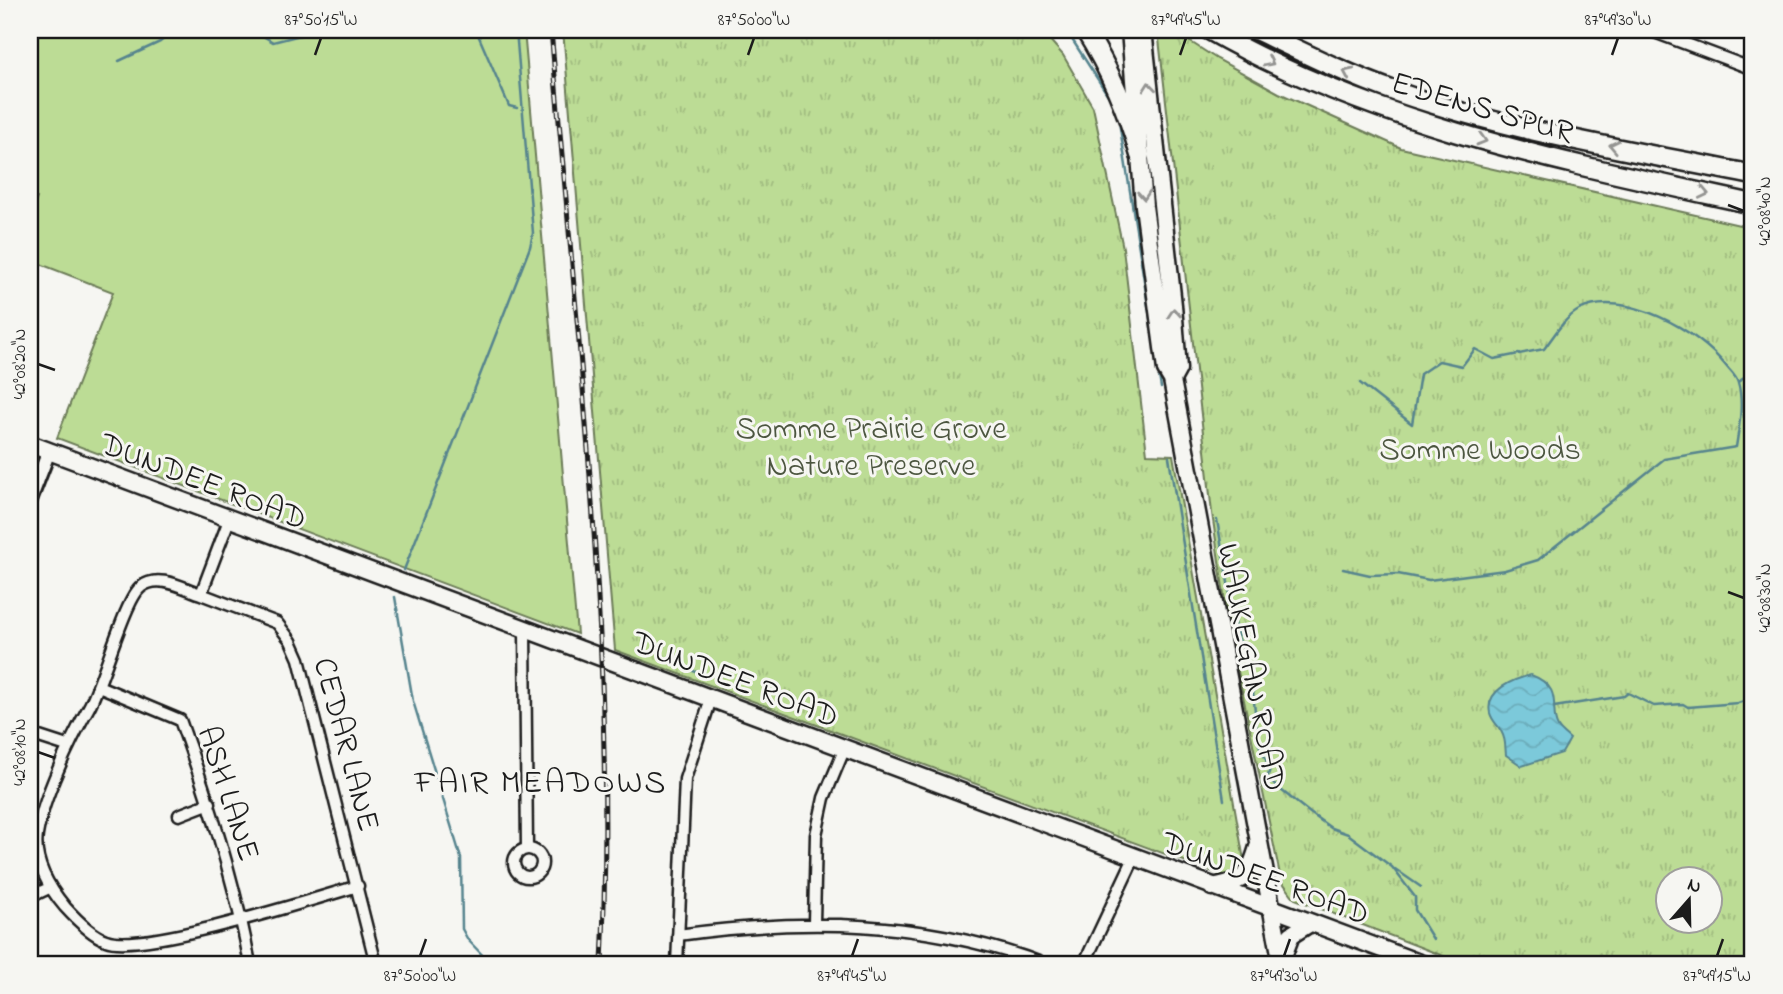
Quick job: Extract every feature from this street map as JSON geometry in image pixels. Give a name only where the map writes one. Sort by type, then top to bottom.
[{"type":"highway","points":[[1085,30],[1119,91],[1140,155]]},
{"type":"highway","name":"EDENS SPUR","points":[[1209,30],[1298,76],[1391,114],[1495,144],[1753,204]]},
{"type":"highway","name":"EDENS SPUR","points":[[1256,30],[1314,58],[1399,93],[1571,137],[1753,175]]},
{"type":"main road","name":"WAUKEGAN ROAD","points":[[1130,30],[1140,155],[1166,370],[1172,380],[1282,963]]},
{"type":"main road","name":"WAUKEGAN ROAD","points":[[1143,30],[1173,305],[1178,369],[1172,380]]},
{"type":"main road","name":"DUNDEE ROAD","points":[[30,444],[387,580],[1422,964]]},
{"type":"main road","points":[[1212,887],[1242,881],[1250,872],[1259,845]]},
{"type":"main road","points":[[1282,963],[1291,934],[1310,923]]},
{"type":"street","points":[[1649,30],[1753,68]]},
{"type":"street","points":[[30,500],[49,451]]},
{"type":"street","points":[[229,520],[201,594],[162,580],[142,586],[131,599],[101,687],[67,746],[37,836],[40,862],[49,888],[74,917],[106,941],[139,940],[242,920],[358,886]]},
{"type":"street","name":"CEDAR LANE","points":[[201,594],[277,623],[291,640],[299,659],[376,964]]},
{"type":"street","points":[[525,630],[527,849]]},
{"type":"street","name":"ASH LANE","points":[[101,687],[180,720],[210,803],[242,920],[250,964]]},
{"type":"street","points":[[677,964],[685,779],[711,699]]},
{"type":"street","points":[[30,734],[67,746]]},
{"type":"street","points":[[814,923],[816,835],[824,798],[844,750]]},
{"type":"street","points":[[179,815],[210,803]]},
{"type":"street","points":[[1083,964],[1134,858]]},
{"type":"street","points":[[30,897],[49,888]]},
{"type":"street","points":[[678,935],[750,925],[814,923],[883,927],[936,934],[1009,951],[1044,964]]},
{"type":"green space","points":[[30,30],[524,30],[577,634],[57,438],[113,292],[30,260],[30,217],[37,198],[30,195]]},
{"type":"green space","name":"Somme Prairie Grove Nature Preserve","points":[[563,30],[1041,30],[1063,55],[1093,107],[1123,248],[1147,454],[1173,455],[1246,872],[1235,880],[615,650]]},
{"type":"green space","name":"Somme Woods","points":[[1158,30],[1172,30],[1217,59],[1279,93],[1401,148],[1753,228],[1753,964],[1464,964],[1295,899],[1281,880],[1228,623],[1212,513]]},
{"type":"water","points":[[1531,675],[1549,686],[1554,700],[1555,721],[1570,739],[1562,753],[1522,766],[1506,755],[1504,738],[1491,716],[1490,705],[1496,692],[1502,687]]},
{"type":"waterway","points":[[119,61],[160,42],[175,30]]},
{"type":"waterway","points":[[253,30],[273,42],[320,30]]},
{"type":"waterway","points":[[476,30],[509,106],[517,108]]},
{"type":"waterway","points":[[404,570],[530,247],[533,233],[516,30]]},
{"type":"waterway","points":[[1066,30],[1113,103]]},
{"type":"waterway","points":[[1118,115],[1161,388]]},
{"type":"waterway","points":[[1343,569],[1370,575],[1398,574],[1429,580],[1505,570],[1538,560],[1664,459],[1736,447],[1740,415],[1741,398],[1737,381],[1714,353],[1698,339],[1659,317],[1617,305],[1597,305],[1574,313],[1544,349],[1494,359],[1475,349],[1462,366],[1439,361],[1420,374],[1412,424],[1360,383]]},
{"type":"waterway","points":[[1738,382],[1753,372]]},
{"type":"waterway","points":[[1169,457],[1224,800]]},
{"type":"waterway","points":[[1217,520],[1237,634],[1251,671],[1258,742],[1270,769],[1267,779],[1331,828],[1348,834],[1392,867],[1415,897],[1415,910],[1433,939]]},
{"type":"waterway","points":[[395,597],[413,701],[461,858],[462,929],[468,940],[491,964]]},
{"type":"waterway","points":[[684,667],[703,675]]},
{"type":"waterway","points":[[1554,707],[1624,696],[1628,693],[1654,706],[1683,704],[1688,707],[1738,703],[1753,698]]},
{"type":"waterway","points":[[1395,869],[1421,887]]},
{"type":"railway","points":[[551,30],[592,496],[599,613],[604,730],[602,964]]},
{"type":"district","name":"FAIR MEADOWS","points":[[541,780]]}]
